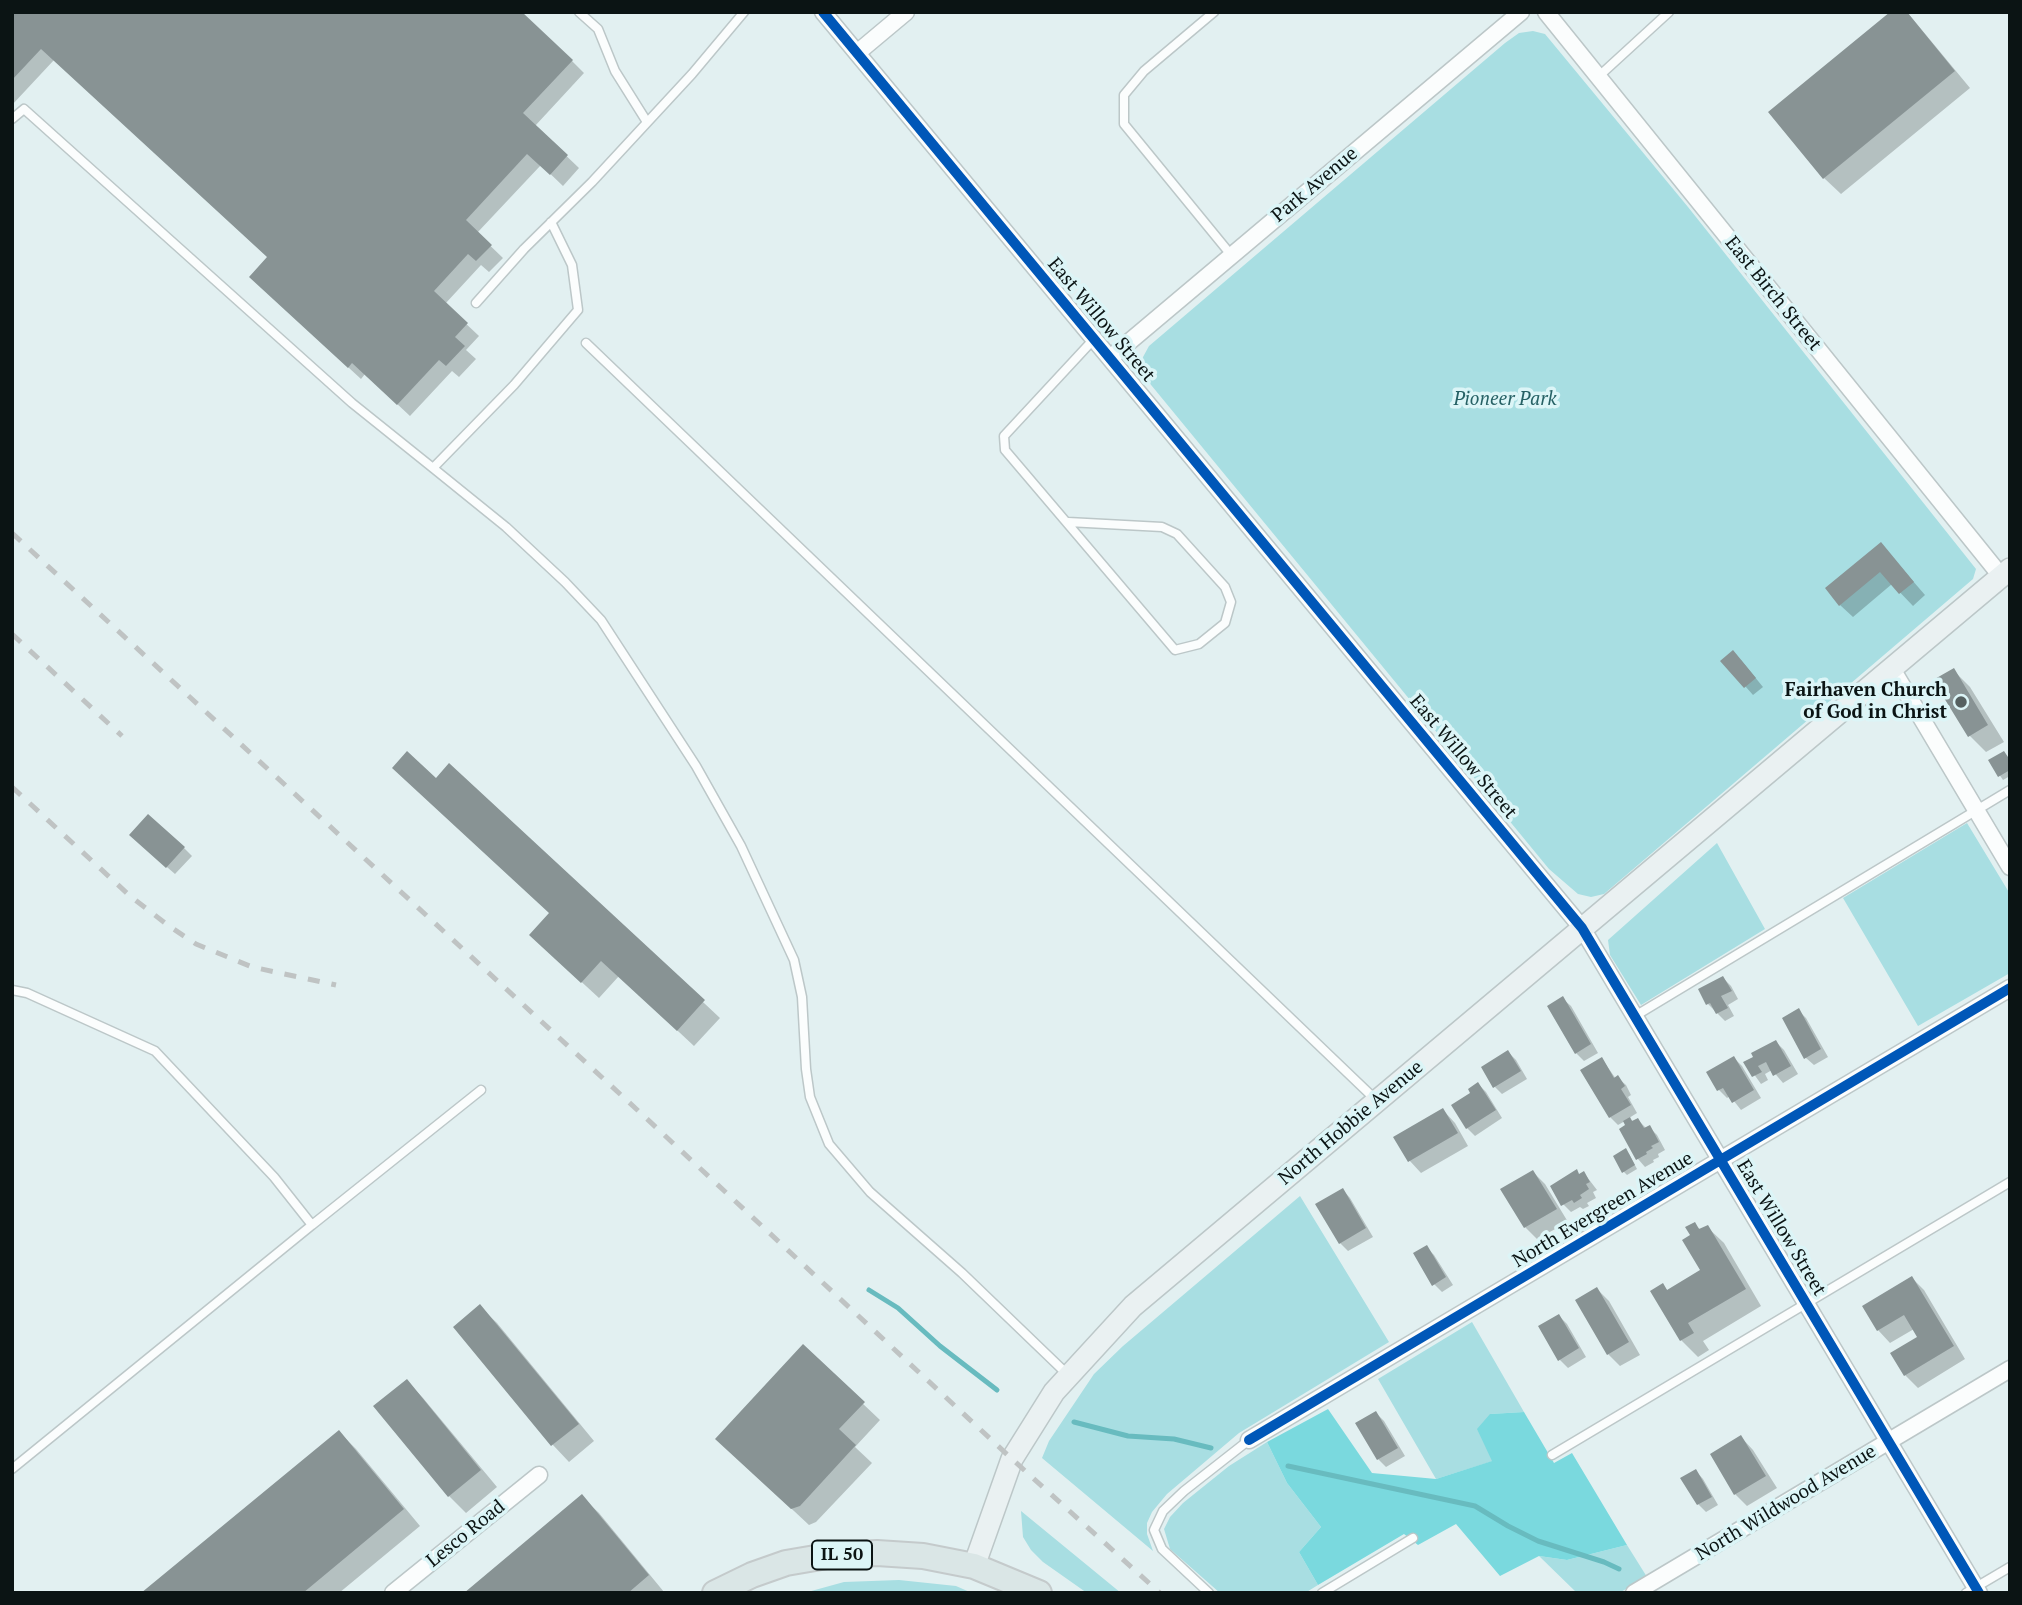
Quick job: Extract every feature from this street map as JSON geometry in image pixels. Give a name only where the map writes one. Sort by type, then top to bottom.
[{"type":"main road","name":"North Hobbie Avenue","points":[[974,1566],[1012,1459],[1054,1392],[1133,1306],[2005,572]]},
{"type":"main road","name":"IL 50","points":[[715,1593],[752,1575],[786,1563],[827,1556],[877,1553],[923,1556],[974,1566],[1039,1593]]},
{"type":"street","name":"East Willow Street","points":[[823,12],[1583,928],[1888,1441],[1973,1591]]},
{"type":"street","points":[[857,53],[906,12]]},
{"type":"street","name":"Park Avenue","points":[[1110,358],[1521,12]]},
{"type":"street","name":"East Birch Street","points":[[1546,12],[2005,572]]},
{"type":"street","points":[[1891,667],[2010,867]]},
{"type":"street","name":"North Evergreen Avenue","points":[[1249,1440],[2010,988]]},
{"type":"street","name":"North Wildwood Avenue","points":[[1634,1593],[2010,1369]]},
{"type":"street","name":"Lesco Road","points":[[393,1593],[539,1475]]},
{"type":"lane","points":[[579,12],[598,29],[615,71],[647,122]]},
{"type":"lane","points":[[475,303],[647,122],[744,12]]},
{"type":"lane","points":[[1214,12],[1144,71],[1124,95],[1124,124],[1231,256]]},
{"type":"lane","points":[[1598,77],[1669,12]]},
{"type":"lane","points":[[12,119],[24,108],[352,403],[506,527],[601,620],[696,766],[741,846],[794,960],[802,997],[810,1097],[829,1144],[870,1192],[962,1273],[1069,1375]]},
{"type":"lane","points":[[433,468],[514,385],[578,310],[572,265],[551,222]]},
{"type":"lane","points":[[1068,522],[1162,527],[1178,534],[1225,587],[1231,602],[1224,623],[1199,644],[1175,650],[1005,450],[1004,436],[1094,339]]},
{"type":"lane","points":[[586,343],[1377,1101]]},
{"type":"lane","points":[[1634,1016],[2010,790]]},
{"type":"lane","points":[[12,990],[27,993],[155,1051],[274,1177],[312,1225]]},
{"type":"lane","points":[[12,1469],[481,1090]]},
{"type":"lane","points":[[1552,1455],[2010,1182]]},
{"type":"lane","points":[[1209,1593],[1162,1549],[1154,1530],[1163,1511],[1184,1491],[1249,1440]]},
{"type":"lane","points":[[1322,1593],[1413,1538]]},
{"type":"lane","points":[[1973,1591],[2010,1567]]},
{"type":"green space","name":"Pioneer Park","points":[[1533,31],[1545,34],[1688,207],[1976,569],[1973,579],[1604,894],[1591,897],[1578,894],[1549,869],[1147,380],[1141,368],[1149,346],[1505,43],[1519,33]]},
{"type":"green space","points":[[1967,823],[2010,894],[2010,973],[1918,1026],[1843,898]]},
{"type":"green space","points":[[1717,843],[1765,929],[1641,1005],[1610,955],[1608,940]]},
{"type":"green space","points":[[1300,1196],[1389,1342],[1239,1433],[1167,1494],[1152,1512],[1147,1523],[1147,1534],[1153,1551],[1042,1458],[1049,1441],[1094,1374],[1123,1346]]},
{"type":"green space","points":[[1472,1322],[1524,1412],[1490,1414],[1493,1461],[1436,1479],[1378,1379]]},
{"type":"green space","points":[[1267,1442],[1287,1483],[1321,1527],[1299,1552],[1318,1585],[1305,1593],[1220,1593],[1170,1549],[1164,1529],[1170,1517],[1183,1503],[1229,1466]]},
{"type":"green space","points":[[1021,1511],[1121,1593],[1087,1593],[1043,1562],[1023,1537]]},
{"type":"green space","points":[[1627,1545],[1647,1577],[1619,1593],[1577,1593],[1539,1556],[1567,1560]]},
{"type":"green space","points":[[899,1580],[956,1586],[972,1593],[804,1593],[844,1582]]},
{"type":"shaded area","points":[[1328,1409],[1372,1473],[1436,1479],[1492,1461],[1477,1429],[1490,1414],[1524,1412],[1554,1463],[1572,1453],[1627,1545],[1567,1560],[1539,1556],[1500,1576],[1456,1524],[1418,1545],[1404,1534],[1318,1585],[1299,1552],[1321,1527],[1287,1483],[1267,1442]]},
{"type":"building","points":[[12,12],[522,12],[573,60],[523,113],[568,155],[550,175],[527,154],[466,220],[492,245],[476,261],[468,254],[434,291],[468,323],[455,337],[465,346],[446,366],[439,360],[397,405],[352,363],[348,368],[249,277],[267,257],[41,49],[12,80]]},
{"type":"building","points":[[1890,12],[1907,12],[1955,71],[1823,179],[1768,112]]},
{"type":"building","points":[[1881,542],[1914,582],[1899,594],[1880,572],[1839,606],[1825,588]]},
{"type":"building","points":[[1733,650],[1756,678],[1744,688],[1720,661]]},
{"type":"building","name":"Fairhaven Church of God in Christ","points":[[1954,668],[1988,725],[1968,737],[1933,680]]},
{"type":"building","points":[[407,751],[436,778],[449,763],[705,1000],[677,1031],[601,961],[581,983],[529,935],[549,913],[392,768]]},
{"type":"building","points":[[2004,751],[2010,760],[2010,770],[1998,777],[1988,760]]},
{"type":"building","points":[[148,814],[185,847],[166,868],[129,835]]},
{"type":"building","points":[[1723,976],[1732,991],[1721,996],[1728,1008],[1716,1014],[1710,1003],[1706,1005],[1698,989]]},
{"type":"building","points":[[1563,996],[1591,1044],[1575,1054],[1547,1006]]},
{"type":"building","points":[[1799,1008],[1821,1049],[1804,1059],[1782,1018]]},
{"type":"building","points":[[1776,1040],[1791,1066],[1773,1076],[1766,1062],[1758,1066],[1762,1072],[1752,1077],[1743,1062],[1753,1057],[1751,1053]]},
{"type":"building","points":[[1508,1050],[1521,1071],[1493,1088],[1481,1067]]},
{"type":"building","points":[[1734,1056],[1754,1090],[1732,1103],[1723,1088],[1717,1091],[1706,1072]]},
{"type":"building","points":[[1602,1057],[1614,1078],[1618,1075],[1625,1086],[1621,1089],[1631,1105],[1609,1118],[1580,1070]]},
{"type":"building","points":[[1478,1082],[1496,1110],[1466,1129],[1451,1105],[1470,1093],[1468,1089]]},
{"type":"building","points":[[1443,1108],[1458,1133],[1408,1162],[1393,1137]]},
{"type":"building","points":[[1630,1117],[1632,1121],[1638,1118],[1644,1128],[1650,1125],[1659,1142],[1636,1160],[1619,1129],[1625,1125],[1623,1121]]},
{"type":"building","points":[[1626,1148],[1635,1165],[1622,1173],[1613,1156]]},
{"type":"building","points":[[1577,1169],[1579,1174],[1584,1171],[1590,1182],[1586,1184],[1589,1189],[1574,1203],[1572,1200],[1561,1206],[1550,1186]]},
{"type":"building","points":[[1533,1170],[1557,1209],[1524,1228],[1500,1189]]},
{"type":"building","points":[[1343,1188],[1366,1228],[1339,1244],[1315,1204]]},
{"type":"building","points":[[1695,1222],[1699,1229],[1708,1225],[1746,1289],[1688,1323],[1694,1333],[1680,1341],[1650,1291],[1663,1283],[1667,1290],[1700,1270],[1682,1240],[1690,1235],[1685,1227]]},
{"type":"building","points":[[1427,1245],[1446,1277],[1432,1286],[1413,1253]]},
{"type":"building","points":[[1912,1276],[1954,1346],[1904,1376],[1890,1353],[1917,1337],[1904,1315],[1877,1331],[1862,1306]]},
{"type":"building","points":[[1597,1287],[1629,1342],[1607,1355],[1575,1300]]},
{"type":"building","points":[[480,1304],[579,1424],[551,1446],[453,1327]]},
{"type":"building","points":[[1559,1314],[1579,1348],[1558,1361],[1538,1326]]},
{"type":"building","points":[[803,1344],[865,1402],[839,1429],[856,1445],[800,1506],[791,1509],[715,1439]]},
{"type":"building","points":[[407,1379],[481,1470],[448,1497],[373,1406]]},
{"type":"building","points":[[1376,1411],[1398,1448],[1377,1460],[1355,1423]]},
{"type":"building","points":[[339,1430],[404,1509],[303,1593],[141,1593]]},
{"type":"building","points":[[1741,1435],[1766,1476],[1734,1495],[1710,1454]]},
{"type":"building","points":[[1696,1469],[1712,1497],[1697,1505],[1680,1478]]},
{"type":"building","points":[[582,1494],[649,1575],[628,1593],[464,1593]]},
{"type":"waterway","points":[[869,1290],[898,1308],[940,1346],[997,1390]]},
{"type":"waterway","points":[[1074,1422],[1128,1436],[1174,1439],[1211,1448]]},
{"type":"waterway","points":[[1288,1466],[1475,1506],[1538,1541],[1619,1569]]},
{"type":"railway","points":[[12,533],[1160,1593]]},
{"type":"railway","points":[[12,634],[122,736]]},
{"type":"railway","points":[[12,787],[130,896],[196,944],[252,967],[336,985]]},
{"type":"cycle path","points":[[823,12],[1582,928],[1979,1593]]},
{"type":"cycle path","points":[[1249,1440],[2010,988]]},
{"type":"place","name":"Fairhaven Church of God in Christ","points":[[1961,702]]}]
